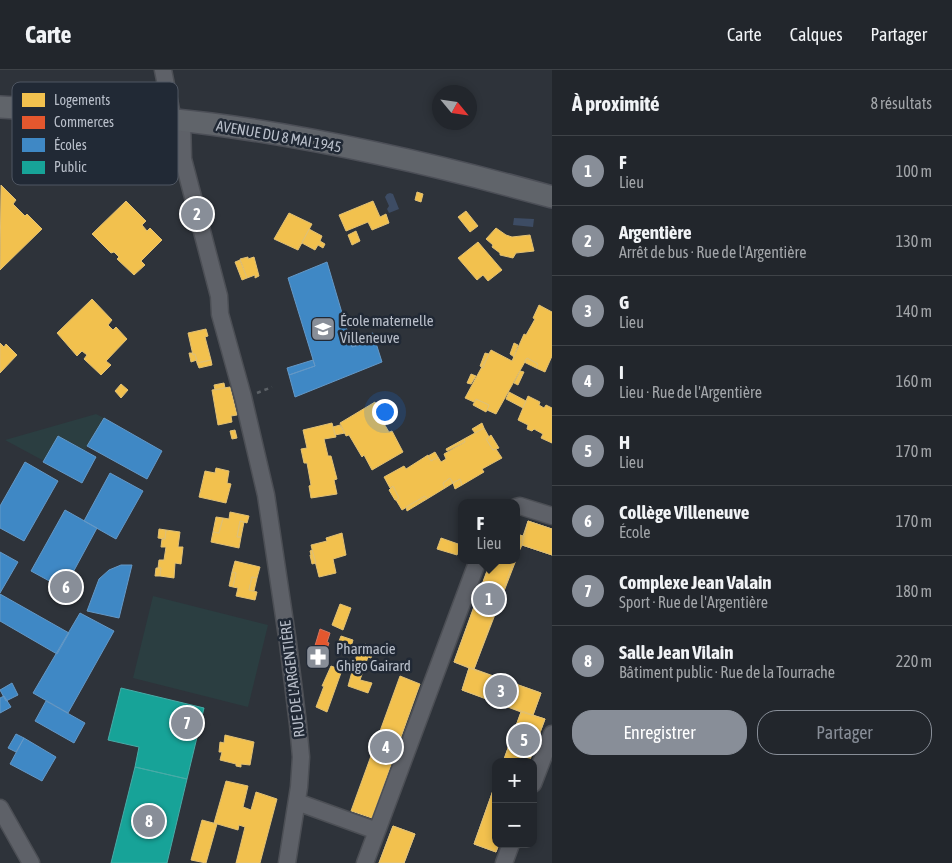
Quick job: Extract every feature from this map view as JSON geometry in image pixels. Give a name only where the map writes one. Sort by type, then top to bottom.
[{"type":"main road","name":"AVENUE DU 8 MAI 1945","points":[[178,120],[320,142],[496,182],[552,197]]},
{"type":"street","name":"RUE DE L'ARGENTIÈRE","points":[[163,70],[167,82]]},
{"type":"street","name":"RUE DE L'ARGENTIÈRE","points":[[178,120],[183,159],[219,296],[220,314],[243,398],[266,495],[288,643],[300,757],[296,802],[287,863]]},
{"type":"street","name":"RUE DE L'ARGENTIÈRE","points":[[219,296],[229,311],[252,395],[265,460],[266,495]]},
{"type":"street","points":[[520,506],[552,516]]},
{"type":"street","points":[[365,863],[477,564]]},
{"type":"street","points":[[537,773],[552,734]]},
{"type":"street","points":[[296,802],[377,831]]},
{"type":"street","points":[[0,808],[31,863]]},
{"type":"street","points":[[504,863],[510,848]]},
{"type":"path","points":[[252,395],[272,387]]},
{"type":"shaded area","points":[[96,414],[104,418],[85,451],[58,436],[44,461],[5,440]]},
{"type":"shaded area","points":[[153,596],[268,625],[248,707],[133,678]]},
{"type":"water","points":[[390,193],[393,194],[399,209],[389,213],[387,209],[389,206],[385,197]]},
{"type":"water","points":[[514,218],[534,219],[533,227],[513,225]]},
{"type":"building: Logements","points":[[1,185],[16,200],[13,204],[25,216],[27,214],[42,229],[0,270]]},
{"type":"building: Logements","points":[[417,192],[423,194],[421,202],[415,200]]},
{"type":"building: Logements","points":[[126,201],[146,221],[142,225],[147,231],[150,228],[162,240],[141,261],[145,265],[134,275],[117,259],[119,257],[114,252],[111,253],[92,234]]},
{"type":"building: Logements","points":[[373,201],[380,217],[386,214],[389,223],[372,230],[368,222],[346,231],[339,215]]},
{"type":"building: Logements","points":[[466,211],[478,226],[470,232],[458,217]]},
{"type":"building: Logements","points":[[289,213],[312,224],[298,250],[274,239]]},
{"type":"building: Logements","points":[[496,228],[512,237],[530,235],[534,251],[516,253],[513,258],[500,255],[486,239]]},
{"type":"building: Logements","points":[[309,229],[322,236],[320,241],[325,244],[323,248],[318,245],[315,250],[302,243]]},
{"type":"building: Logements","points":[[356,231],[360,241],[352,245],[348,235]]},
{"type":"building: Logements","points":[[478,242],[502,270],[488,281],[483,275],[477,280],[458,258]]},
{"type":"building: Logements","points":[[248,257],[248,259],[254,257],[259,276],[255,278],[255,275],[247,278],[240,259]]},
{"type":"building: Logements","points":[[240,260],[247,278],[242,280],[235,262]]},
{"type":"building: Logements","points":[[92,299],[112,320],[108,325],[113,330],[116,327],[127,339],[106,361],[111,365],[101,375],[84,359],[87,355],[82,351],[77,356],[57,333]]},
{"type":"building: Logements","points":[[539,305],[552,312],[552,356],[545,372],[536,368],[538,364],[527,358],[496,414],[487,410],[489,405],[476,399],[474,402],[465,398],[491,350],[512,361],[524,334],[526,335],[535,319],[533,318]]},
{"type":"building: Logements","points":[[206,329],[208,336],[205,337],[211,360],[197,363],[195,354],[193,355],[188,333]]},
{"type":"building: Logements","points":[[0,343],[4,347],[6,344],[17,355],[0,373]]},
{"type":"building: Logements","points":[[514,343],[518,345],[514,357],[510,354]]},
{"type":"building: Logements","points":[[189,353],[195,354],[197,360],[191,362]]},
{"type":"building: Logements","points":[[485,353],[489,354],[483,368],[480,366]]},
{"type":"building: Logements","points":[[527,358],[538,364],[536,368],[524,362]]},
{"type":"building: Logements","points":[[211,360],[212,365],[199,368],[197,363]]},
{"type":"building: Logements","points":[[520,371],[524,372],[518,385],[514,383]]},
{"type":"building: Logements","points":[[471,374],[476,376],[471,384],[467,383]]},
{"type":"building: Logements","points":[[224,383],[225,388],[215,390],[214,385]]},
{"type":"building: Logements","points":[[121,384],[128,390],[121,398],[115,391]]},
{"type":"building: Logements","points":[[230,387],[237,415],[231,416],[232,422],[218,425],[212,390]]},
{"type":"building: Logements","points":[[509,392],[526,401],[523,408],[506,399]]},
{"type":"building: Logements","points":[[528,396],[540,402],[539,405],[544,408],[546,405],[552,408],[552,443],[541,438],[543,434],[534,429],[532,431],[527,429],[528,425],[518,420]]},
{"type":"building: Logements","points":[[476,399],[489,405],[486,412],[473,405]]},
{"type":"building: Logements","points":[[375,402],[382,416],[380,417],[389,432],[392,431],[403,452],[372,470],[364,455],[362,457],[349,435],[346,436],[340,423]]},
{"type":"building: Logements","points":[[332,423],[336,437],[324,439],[337,479],[334,480],[337,494],[311,498],[307,463],[304,463],[301,449],[307,448],[303,430]]},
{"type":"building: Logements","points":[[482,423],[484,428],[475,433],[472,429]]},
{"type":"building: Logements","points":[[340,425],[345,433],[335,435],[333,427]]},
{"type":"building: Logements","points":[[484,428],[489,437],[486,439],[493,450],[496,449],[502,458],[482,469],[484,472],[462,485],[460,479],[453,483],[450,478],[443,483],[445,488],[427,499],[425,496],[402,510],[396,500],[399,498],[393,486],[390,488],[384,477],[404,466],[406,469],[428,455],[431,461],[438,457],[441,462],[446,459],[444,454],[465,442],[464,439]]},
{"type":"building: Logements","points":[[235,430],[237,438],[232,439],[230,431]]},
{"type":"building: Logements","points":[[491,435],[499,448],[493,450],[486,439]]},
{"type":"building: Logements","points":[[464,439],[465,442],[447,451],[446,449]]},
{"type":"building: Logements","points":[[435,452],[438,457],[431,461],[428,456]]},
{"type":"building: Logements","points":[[216,468],[229,471],[227,483],[231,484],[226,503],[199,497],[205,471],[215,473]]},
{"type":"building: Logements","points":[[450,478],[453,483],[445,488],[443,483]]},
{"type":"building: Logements","points":[[460,479],[462,485],[455,489],[453,483]]},
{"type":"building: Logements","points":[[393,486],[399,498],[396,500],[389,490]]},
{"type":"building: Logements","points":[[425,496],[427,499],[407,511],[406,507]]},
{"type":"building: Logements","points":[[230,512],[249,516],[247,523],[240,521],[237,537],[241,537],[239,548],[211,542],[213,532],[219,533],[223,518],[229,519]]},
{"type":"building: Logements","points":[[216,517],[223,518],[219,533],[213,532]]},
{"type":"building: Logements","points":[[240,521],[244,522],[241,537],[237,537]]},
{"type":"building: Logements","points":[[528,521],[552,529],[552,555],[522,545],[520,549],[520,535],[523,536]]},
{"type":"building: Logements","points":[[528,521],[552,529],[552,555],[522,545]]},
{"type":"building: Logements","points":[[159,529],[166,530],[165,539],[158,538]]},
{"type":"building: Logements","points":[[166,530],[180,532],[178,547],[183,547],[181,564],[175,563],[174,578],[160,576],[161,568],[158,568],[159,560],[164,560],[166,547],[161,547],[162,539],[165,539]]},
{"type":"building: Logements","points":[[342,533],[346,555],[333,559],[336,573],[319,577],[311,545],[327,541],[326,538]]},
{"type":"building: Logements","points":[[441,538],[458,544],[457,555],[437,549]]},
{"type":"building: Logements","points":[[312,550],[316,563],[312,564],[310,551]]},
{"type":"building: Logements","points":[[235,561],[260,567],[257,578],[252,577],[249,590],[257,592],[255,600],[236,596],[238,588],[233,587],[236,573],[232,572]]},
{"type":"building: Logements","points":[[490,564],[514,564],[474,669],[541,693],[533,715],[545,719],[530,758],[504,758],[521,712],[462,690],[469,668],[454,662]]},
{"type":"building: Logements","points":[[490,564],[513,564],[474,669],[454,662]]},
{"type":"building: Logements","points":[[156,568],[161,568],[160,576],[155,576]]},
{"type":"building: Logements","points":[[232,572],[236,573],[233,587],[229,586]]},
{"type":"building: Logements","points":[[252,577],[257,578],[254,591],[249,590]]},
{"type":"building: Logements","points":[[340,604],[351,608],[343,630],[332,625]]},
{"type":"building: Logements","points":[[341,636],[353,640],[350,651],[337,646]]},
{"type":"building: Logements","points":[[365,644],[374,648],[371,658],[368,657],[360,680],[372,683],[368,693],[348,686],[357,654],[361,654]]},
{"type":"building: Logements","points":[[331,666],[342,670],[327,712],[316,707],[324,686],[322,686]]},
{"type":"building: Logements","points":[[469,668],[541,693],[533,715],[462,690]]},
{"type":"building: Logements","points":[[400,676],[420,684],[372,818],[351,811]]},
{"type":"building: Logements","points":[[521,712],[545,719],[530,758],[504,758]]},
{"type":"building: Logements","points":[[225,735],[254,742],[250,765],[241,764],[241,767],[220,760],[222,752],[219,752],[220,742],[224,743]]},
{"type":"building: Logements","points":[[226,781],[248,786],[243,807],[251,810],[256,792],[277,799],[260,863],[236,863],[245,827],[239,825],[238,830],[214,823]]},
{"type":"building: Logements","points":[[492,793],[492,848],[498,848],[496,852],[474,844]]},
{"type":"building: Logements","points":[[492,793],[492,848],[498,848],[496,852],[474,844]]},
{"type":"building: Logements","points":[[202,820],[217,824],[206,863],[191,860]]},
{"type":"building: Logements","points":[[393,826],[415,834],[404,863],[379,863]]},
{"type":"building: Logements","points":[[393,826],[415,834],[404,863],[379,863]]},
{"type":"building: Commerces","points":[[320,629],[330,633],[327,642],[329,643],[322,664],[311,659]]},
{"type":"building: Écoles","points":[[327,262],[352,347],[375,340],[382,362],[295,397],[289,375],[315,366],[288,278]]},
{"type":"building: Écoles","points":[[373,333],[375,340],[352,347],[350,340]]},
{"type":"building: Écoles","points":[[313,360],[315,366],[289,375],[287,368]]},
{"type":"building: Écoles","points":[[104,418],[162,451],[147,479],[87,446]]},
{"type":"building: Écoles","points":[[58,436],[96,457],[82,483],[43,462]]},
{"type":"building: Écoles","points":[[25,462],[58,481],[24,541],[0,528],[0,506]]},
{"type":"building: Écoles","points":[[110,473],[143,491],[116,539],[84,521]]},
{"type":"building: Écoles","points":[[65,510],[97,528],[64,589],[31,571]]},
{"type":"building: Écoles","points":[[0,552],[18,562],[0,593]]},
{"type":"building: Écoles","points":[[121,565],[132,565],[119,618],[87,611],[99,579],[109,570]]},
{"type":"building: Écoles","points":[[0,594],[69,633],[57,654],[0,621]]},
{"type":"building: Écoles","points":[[80,613],[114,631],[68,713],[33,693]]},
{"type":"building: Écoles","points":[[12,683],[18,695],[6,701],[0,690]]},
{"type":"building: Écoles","points":[[4,696],[11,707],[0,713],[0,698]]},
{"type":"building: Écoles","points":[[46,701],[85,723],[74,743],[35,721]]},
{"type":"building: Écoles","points":[[16,734],[24,738],[16,752],[8,748]]},
{"type":"building: Écoles","points":[[24,738],[56,757],[42,781],[10,764]]},
{"type":"building: Public","points":[[121,688],[204,708],[187,779],[135,767],[139,747],[108,740]]},
{"type":"building: Public","points":[[135,767],[187,779],[167,863],[111,863]]},
{"type":"place","name":"Argentière","points":[[197,214]]},
{"type":"place","name":"École maternelle Villeneuve","points":[[323,329]]},
{"type":"place","name":"Collège Villeneuve","points":[[66,587]]},
{"type":"place","name":"F","points":[[489,599]]},
{"type":"place","name":"Pharmacie Ghigo Gairard","points":[[318,657]]},
{"type":"place","name":"G","points":[[501,691]]},
{"type":"place","name":"Complexe Jean Valain","points":[[187,723]]},
{"type":"place","name":"H","points":[[524,740]]},
{"type":"place","name":"I","points":[[386,747]]},
{"type":"place","name":"Salle Jean Vilain","points":[[149,821]]}]
